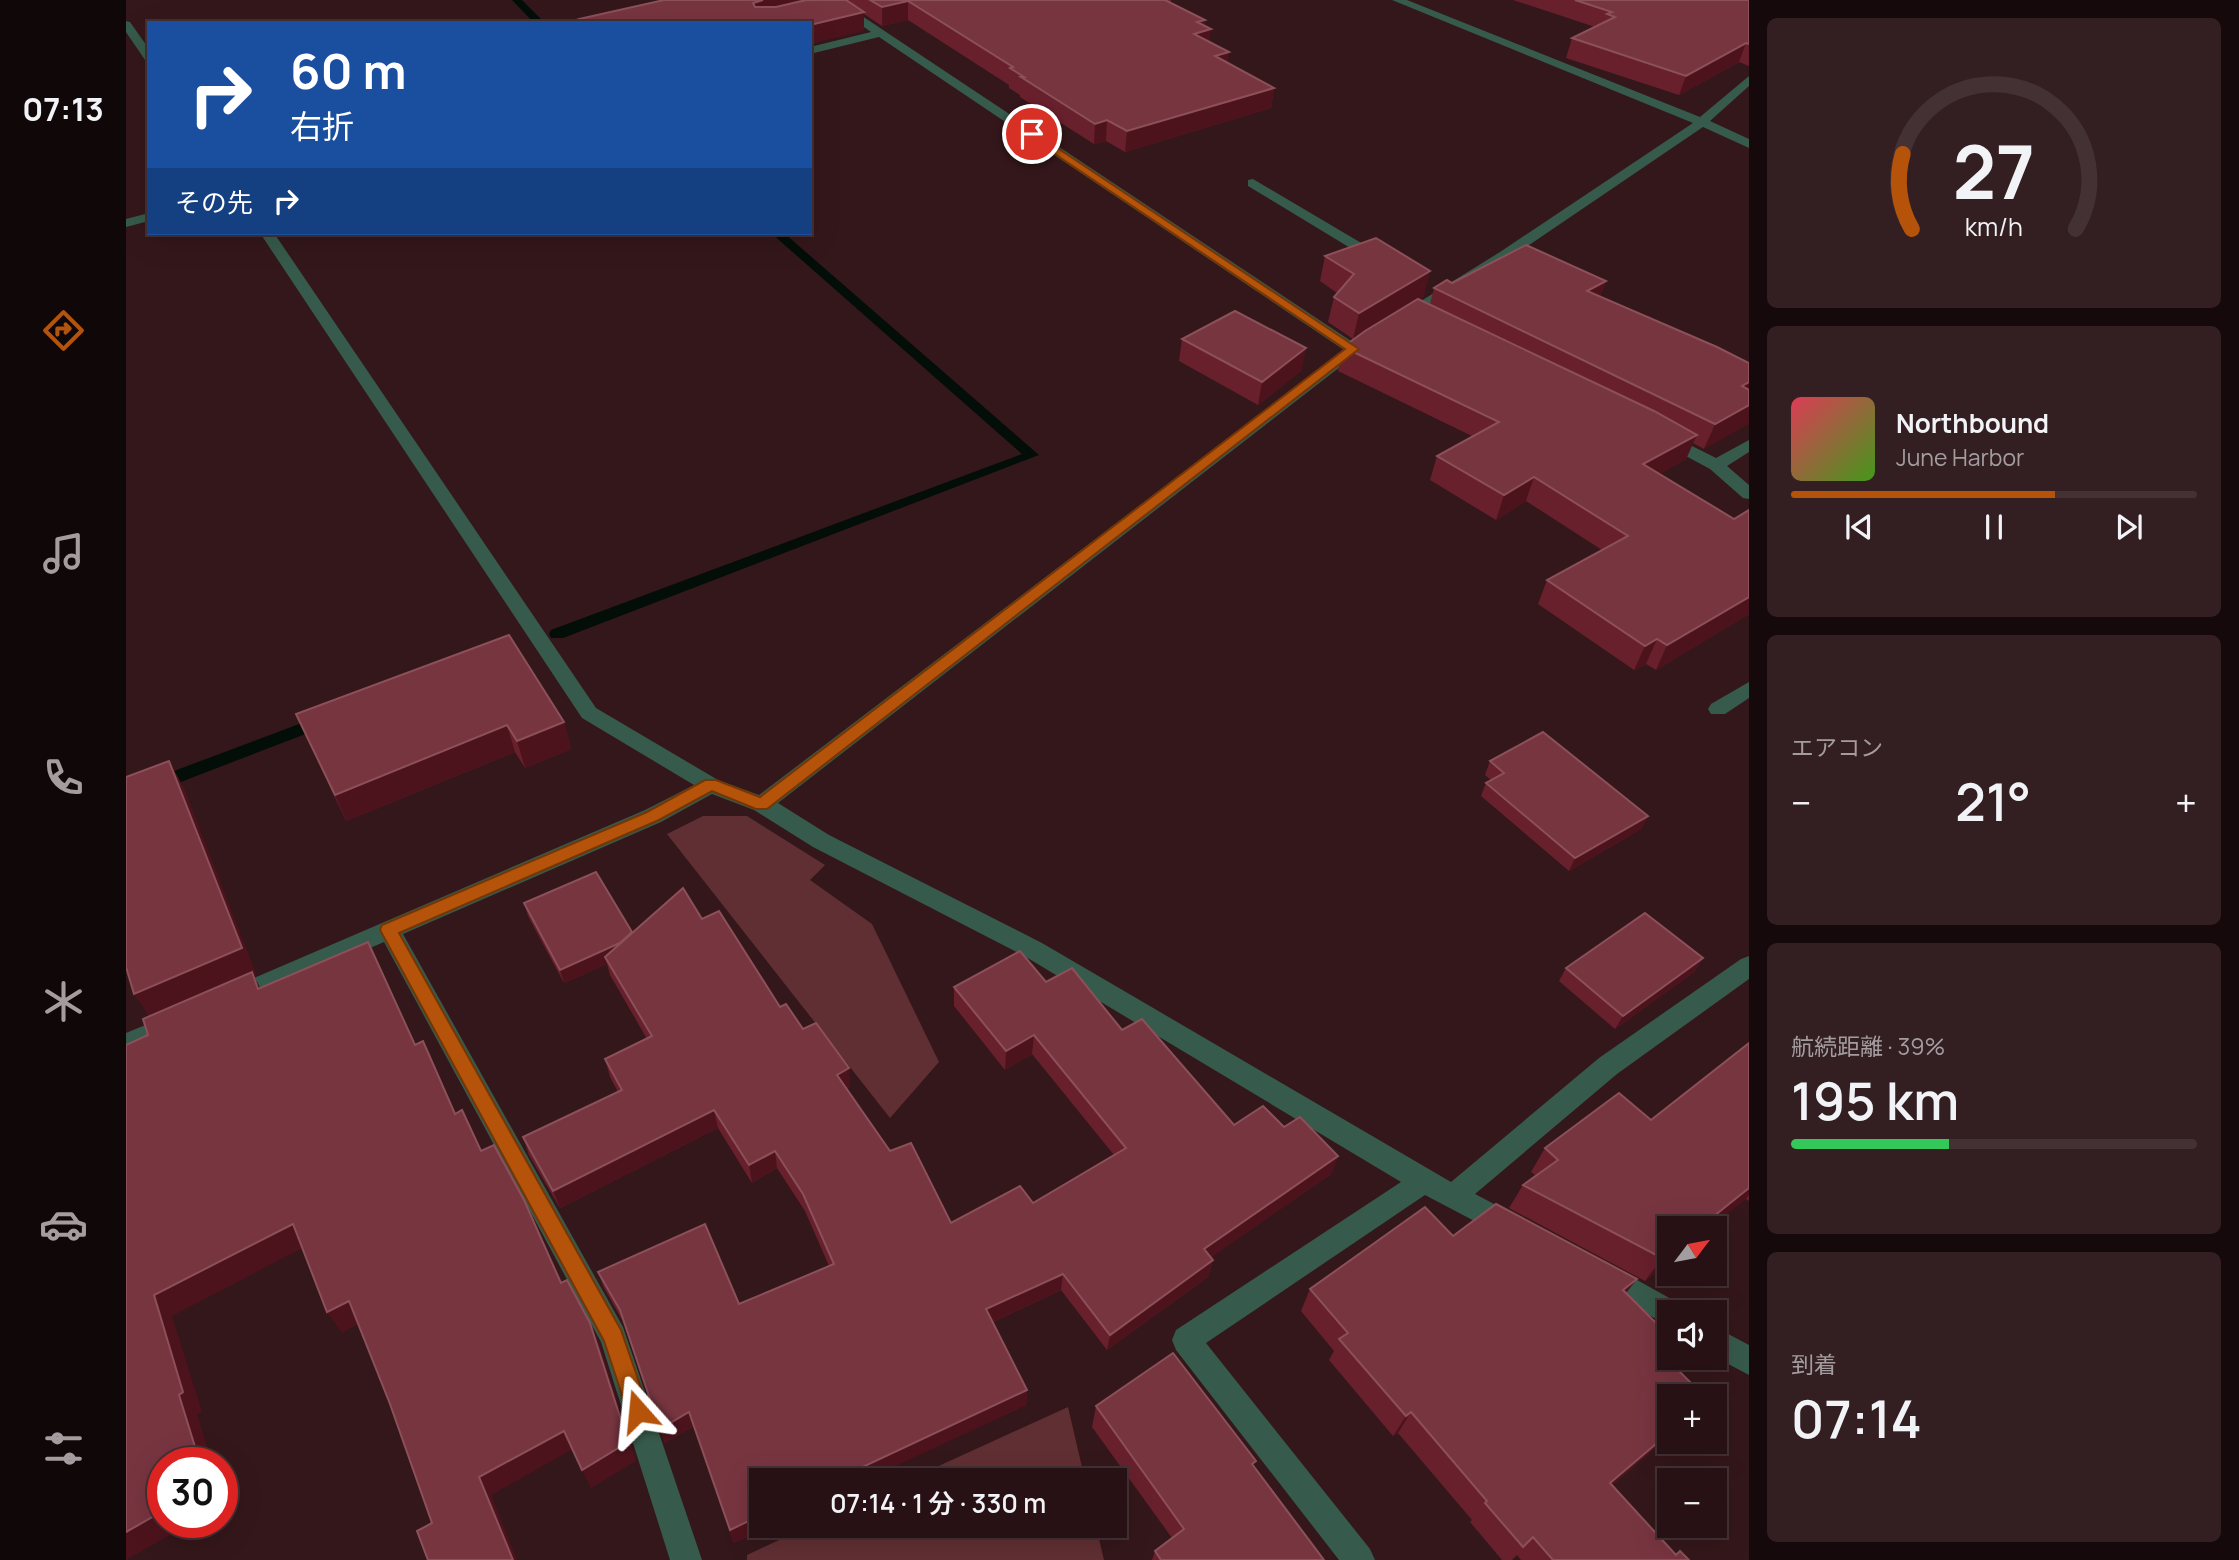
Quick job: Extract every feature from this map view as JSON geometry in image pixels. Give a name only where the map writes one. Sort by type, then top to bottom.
[{"type":"street","points":[[1397,0],[1702,122],[1749,144]]},
{"type":"street","points":[[832,4],[881,33],[1353,349]]},
{"type":"street","points":[[126,24],[147,55]]},
{"type":"street","points":[[812,50],[881,33]]},
{"type":"street","points":[[762,804],[1353,349],[1411,313],[1433,292],[1505,255],[1702,122],[1749,80]]},
{"type":"street","points":[[1253,183],[1392,268]]},
{"type":"street","points":[[126,223],[147,218]]},
{"type":"street","points":[[268,235],[589,713],[711,785],[762,804],[821,841],[1034,950],[1424,1181],[1533,1237]]},
{"type":"street","points":[[1411,313],[1435,325]]},
{"type":"street","points":[[1652,430],[1716,465],[1749,494]]},
{"type":"street","points":[[1716,465],[1749,445]]},
{"type":"street","points":[[1718,709],[1749,688]]},
{"type":"street","points":[[126,1044],[653,816],[711,785]]},
{"type":"street","points":[[388,930],[613,1337],[686,1560]]},
{"type":"street","points":[[1453,1196],[1608,1066],[1749,966]]},
{"type":"street","points":[[1359,1560],[1186,1340],[1424,1181]]},
{"type":"street","points":[[1579,1261],[1657,1306]]},
{"type":"street","points":[[1727,1348],[1749,1361]]},
{"type":"shaded area","points":[[703,816],[747,816],[825,865],[810,880],[872,924],[939,1062],[890,1118],[667,834]]},
{"type":"shaded area","points":[[1068,1407],[1082,1468],[934,1468]]},
{"type":"shaded area","points":[[783,1538],[1099,1538],[1104,1560],[747,1560],[747,1555]]},
{"type":"building","points":[[664,0],[763,0],[753,3],[755,7],[776,7],[806,0],[846,0],[864,12],[812,25],[812,21],[579,19]]},
{"type":"building","points":[[870,0],[1165,0],[1205,20],[1197,22],[1211,29],[1194,34],[1229,52],[1215,56],[1274,88],[1127,131],[1107,120],[1095,124],[1021,77],[1024,77],[1010,68],[1013,67],[908,1],[882,7]]},
{"type":"building","points":[[1575,0],[1749,0],[1749,44],[1746,43],[1686,76],[1572,38],[1615,17],[1607,14],[1612,12]]},
{"type":"building","points":[[1376,238],[1430,271],[1359,313],[1334,297],[1354,274],[1325,256]]},
{"type":"building","points":[[1526,245],[1606,281],[1587,291],[1749,363],[1749,382],[1742,386],[1749,390],[1749,405],[1715,424],[1434,288],[1447,280],[1452,283]]},
{"type":"building","points":[[1418,299],[1654,411],[1697,435],[1643,464],[1734,519],[1749,510],[1749,597],[1667,645],[1657,639],[1645,646],[1547,580],[1628,536],[1534,477],[1504,495],[1437,456],[1499,422],[1343,347]]},
{"type":"building","points":[[1235,311],[1306,348],[1262,382],[1182,339]]},
{"type":"building","points":[[509,635],[564,722],[517,741],[507,725],[335,795],[296,714]]},
{"type":"building","points":[[1543,732],[1648,816],[1575,858],[1486,783],[1504,773],[1490,761]]},
{"type":"building","points":[[169,761],[242,948],[134,994],[126,967],[126,777]]},
{"type":"building","points":[[596,872],[632,932],[620,943],[560,970],[524,903]]},
{"type":"building","points":[[683,888],[702,919],[719,911],[780,1007],[786,1004],[803,1029],[816,1023],[849,1068],[837,1075],[890,1151],[911,1143],[951,1223],[1020,1186],[1033,1203],[1126,1148],[1034,1035],[1006,1051],[954,987],[1020,951],[1046,982],[1072,968],[1122,1030],[1142,1019],[1234,1125],[1263,1106],[1284,1127],[1300,1117],[1338,1156],[1204,1249],[1213,1260],[1110,1335],[1063,1274],[986,1309],[1027,1390],[861,1468],[749,1468],[749,1521],[730,1530],[689,1412],[660,1429],[620,1310],[598,1272],[705,1224],[739,1304],[834,1264],[803,1194],[775,1151],[749,1165],[714,1110],[553,1191],[523,1137],[622,1090],[605,1059],[652,1036],[605,957]]},
{"type":"building","points":[[1645,913],[1703,958],[1623,1016],[1566,968]]},
{"type":"building","points":[[368,942],[415,1045],[423,1041],[455,1114],[462,1110],[481,1151],[494,1145],[524,1200],[561,1283],[567,1280],[590,1323],[628,1442],[582,1470],[564,1431],[479,1477],[513,1560],[428,1560],[417,1531],[432,1523],[390,1404],[349,1301],[327,1312],[293,1224],[154,1295],[183,1392],[179,1395],[195,1447],[147,1447],[147,1520],[126,1532],[126,1045],[148,1035],[143,1019],[252,972],[258,989]]},
{"type":"building","points":[[1749,1043],[1749,1188],[1714,1216],[1657,1216],[1657,1255],[1523,1185],[1558,1160],[1545,1148],[1619,1093],[1651,1120]]},
{"type":"building","points":[[1496,1204],[1637,1279],[1623,1290],[1657,1324],[1657,1370],[1678,1370],[1692,1384],[1657,1384],[1657,1443],[1610,1483],[1657,1534],[1657,1538],[1660,1538],[1676,1555],[1680,1551],[1689,1560],[1553,1560],[1533,1537],[1523,1547],[1411,1412],[1406,1416],[1339,1339],[1348,1333],[1310,1289],[1425,1207],[1453,1236]]},
{"type":"building","points":[[1173,1353],[1256,1461],[1252,1464],[1324,1560],[1161,1560],[1155,1551],[1184,1529],[1096,1406]]},
{"type":"waterway","points":[[517,0],[538,21]]},
{"type":"waterway","points":[[557,634],[1032,455],[779,235]]},
{"type":"waterway","points":[[126,796],[323,721]]},
{"type":"route","points":[[638,1411],[613,1337],[388,930],[653,816],[711,785],[762,804],[1353,349],[1032,134]]}]
